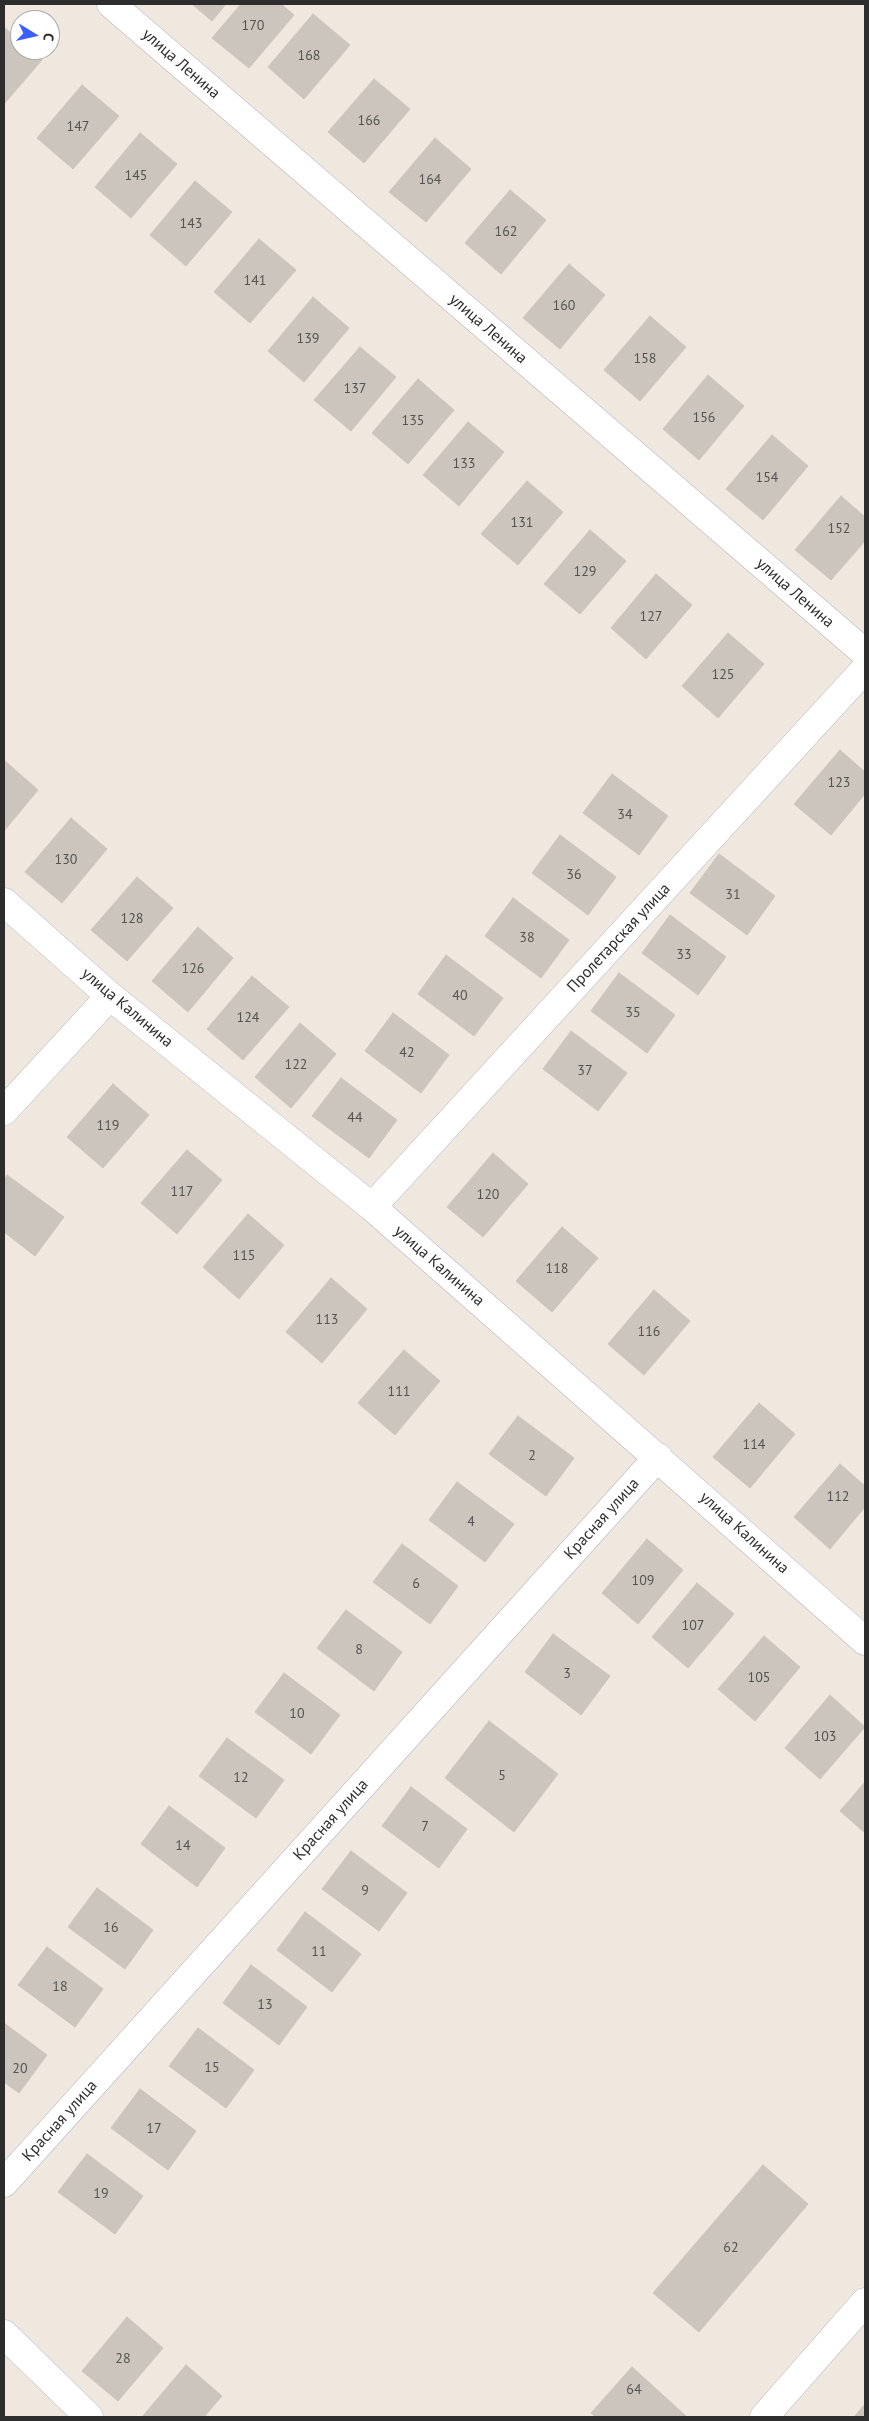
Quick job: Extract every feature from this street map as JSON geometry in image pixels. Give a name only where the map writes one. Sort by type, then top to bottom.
[{"type":"street","name":"улица Ленина","points":[[111,4],[865,653]]},
{"type":"street","name":"Пролетарская улица","points":[[372,1207],[865,669]]},
{"type":"street","name":"улица Калинина","points":[[4,902],[110,996],[372,1207],[865,1641]]},
{"type":"street","points":[[4,1111],[110,996]]},
{"type":"street","name":"Красная улица","points":[[4,2183],[658,1457]]},
{"type":"street","points":[[764,2417],[865,2302]]},
{"type":"street","points":[[4,2334],[89,2417]]},
{"type":"building","points":[[192,4],[226,4],[212,21]]},
{"type":"building","points":[[241,4],[281,4],[294,15],[249,68],[212,38]]},
{"type":"building","points":[[313,14],[350,45],[304,99],[268,67]]},
{"type":"building","points":[[4,27],[10,32],[10,60],[42,60],[4,104]]},
{"type":"building","points":[[374,79],[410,109],[364,163],[328,132]]},
{"type":"building","points":[[82,85],[119,116],[73,169],[37,138]]},
{"type":"building","points":[[140,133],[177,164],[131,218],[95,187]]},
{"type":"building","points":[[435,138],[471,169],[426,222],[389,192]]},
{"type":"building","points":[[195,181],[232,212],[186,266],[150,235]]},
{"type":"building","points":[[510,190],[546,220],[501,274],[465,243]]},
{"type":"building","points":[[259,239],[296,270],[250,323],[214,292]]},
{"type":"building","points":[[569,264],[605,295],[560,349],[523,318]]},
{"type":"building","points":[[313,297],[349,328],[304,382],[268,351]]},
{"type":"building","points":[[650,316],[686,347],[640,401],[604,370]]},
{"type":"building","points":[[360,347],[396,377],[351,431],[314,400]]},
{"type":"building","points":[[708,375],[744,406],[699,460],[663,429]]},
{"type":"building","points":[[418,379],[454,410],[408,464],[372,433]]},
{"type":"building","points":[[468,422],[504,452],[459,506],[423,475]]},
{"type":"building","points":[[772,435],[808,466],[763,520],[726,489]]},
{"type":"building","points":[[527,481],[563,512],[518,565],[481,534]]},
{"type":"building","points":[[841,496],[865,517],[865,541],[831,580],[795,550]]},
{"type":"building","points":[[590,530],[626,561],[580,614],[544,584]]},
{"type":"building","points":[[656,574],[692,605],[646,659],[611,628]]},
{"type":"building","points":[[728,633],[764,664],[718,718],[682,686]]},
{"type":"building","points":[[840,750],[865,772],[865,794],[831,835],[794,804]]},
{"type":"building","points":[[4,760],[38,790],[4,831]]},
{"type":"building","points":[[612,774],[668,816],[639,855],[583,813]]},
{"type":"building","points":[[71,818],[107,849],[62,903],[25,872]]},
{"type":"building","points":[[560,835],[616,877],[588,915],[532,873]]},
{"type":"building","points":[[719,854],[775,896],[747,935],[690,893]]},
{"type":"building","points":[[137,877],[173,908],[127,961],[91,930]]},
{"type":"building","points":[[513,898],[569,940],[541,978],[485,936]]},
{"type":"building","points":[[670,915],[726,957],[698,995],[642,953]]},
{"type":"building","points":[[198,927],[233,958],[188,1012],[152,981]]},
{"type":"building","points":[[446,955],[503,998],[474,1036],[418,994]]},
{"type":"building","points":[[619,973],[675,1015],[647,1053],[591,1011]]},
{"type":"building","points":[[252,976],[289,1007],[243,1060],[207,1029]]},
{"type":"building","points":[[393,1013],[449,1055],[421,1093],[365,1051]]},
{"type":"building","points":[[300,1023],[336,1054],[291,1108],[255,1077]]},
{"type":"building","points":[[571,1031],[627,1073],[598,1111],[543,1069]]},
{"type":"building","points":[[341,1078],[397,1120],[369,1158],[312,1116]]},
{"type":"building","points":[[113,1084],[149,1115],[103,1168],[67,1137]]},
{"type":"building","points":[[187,1150],[222,1180],[177,1234],[141,1203]]},
{"type":"building","points":[[493,1153],[528,1184],[483,1237],[447,1207]]},
{"type":"building","points":[[7,1175],[64,1217],[35,1256],[4,1232],[4,1180]]},
{"type":"building","points":[[248,1214],[284,1245],[239,1299],[203,1267]]},
{"type":"building","points":[[562,1227],[598,1258],[552,1312],[516,1281]]},
{"type":"building","points":[[331,1278],[367,1309],[322,1363],[286,1332]]},
{"type":"building","points":[[654,1290],[690,1321],[644,1375],[608,1344]]},
{"type":"building","points":[[404,1350],[440,1381],[395,1435],[358,1403]]},
{"type":"building","points":[[759,1403],[795,1434],[750,1488],[713,1457]]},
{"type":"building","points":[[518,1416],[574,1458],[546,1496],[489,1454]]},
{"type":"building","points":[[840,1464],[865,1486],[865,1507],[830,1549],[794,1517]]},
{"type":"building","points":[[457,1482],[514,1524],[485,1562],[429,1520]]},
{"type":"building","points":[[647,1539],[683,1570],[638,1624],[602,1593]]},
{"type":"building","points":[[402,1544],[458,1586],[430,1624],[373,1582]]},
{"type":"building","points":[[697,1583],[734,1614],[688,1668],[652,1637]]},
{"type":"building","points":[[346,1610],[402,1652],[374,1691],[317,1648]]},
{"type":"building","points":[[553,1634],[610,1676],[581,1715],[525,1672]]},
{"type":"building","points":[[764,1636],[800,1667],[755,1721],[718,1689]]},
{"type":"building","points":[[284,1673],[340,1715],[311,1754],[255,1712]]},
{"type":"building","points":[[830,1695],[865,1727],[820,1779],[785,1748]]},
{"type":"building","points":[[489,1721],[558,1774],[514,1832],[445,1778]]},
{"type":"building","points":[[227,1738],[284,1780],[256,1818],[199,1776]]},
{"type":"building","points":[[865,1782],[865,1833],[840,1811]]},
{"type":"building","points":[[411,1787],[467,1829],[439,1868],[382,1826]]},
{"type":"building","points":[[169,1806],[225,1848],[197,1887],[141,1844]]},
{"type":"building","points":[[351,1851],[407,1893],[379,1931],[322,1889]]},
{"type":"building","points":[[97,1888],[153,1930],[125,1969],[68,1927]]},
{"type":"building","points":[[305,1912],[361,1954],[332,1992],[277,1950]]},
{"type":"building","points":[[47,1947],[103,1989],[75,2027],[18,1985]]},
{"type":"building","points":[[251,1965],[307,2007],[279,2045],[223,2003]]},
{"type":"building","points":[[4,2023],[47,2055],[19,2093],[4,2082]]},
{"type":"building","points":[[198,2028],[254,2070],[226,2108],[169,2066]]},
{"type":"building","points":[[140,2089],[196,2131],[168,2170],[111,2128]]},
{"type":"building","points":[[87,2154],[143,2196],[115,2234],[58,2192]]},
{"type":"building","points":[[763,2165],[808,2204],[699,2332],[653,2293]]},
{"type":"building","points":[[127,2317],[163,2348],[118,2401],[82,2371]]},
{"type":"building","points":[[186,2365],[222,2396],[204,2417],[142,2417]]},
{"type":"building","points":[[632,2367],[686,2416],[595,2417],[591,2413]]},
{"type":"building","points":[[865,2404],[865,2417],[854,2417]]}]
